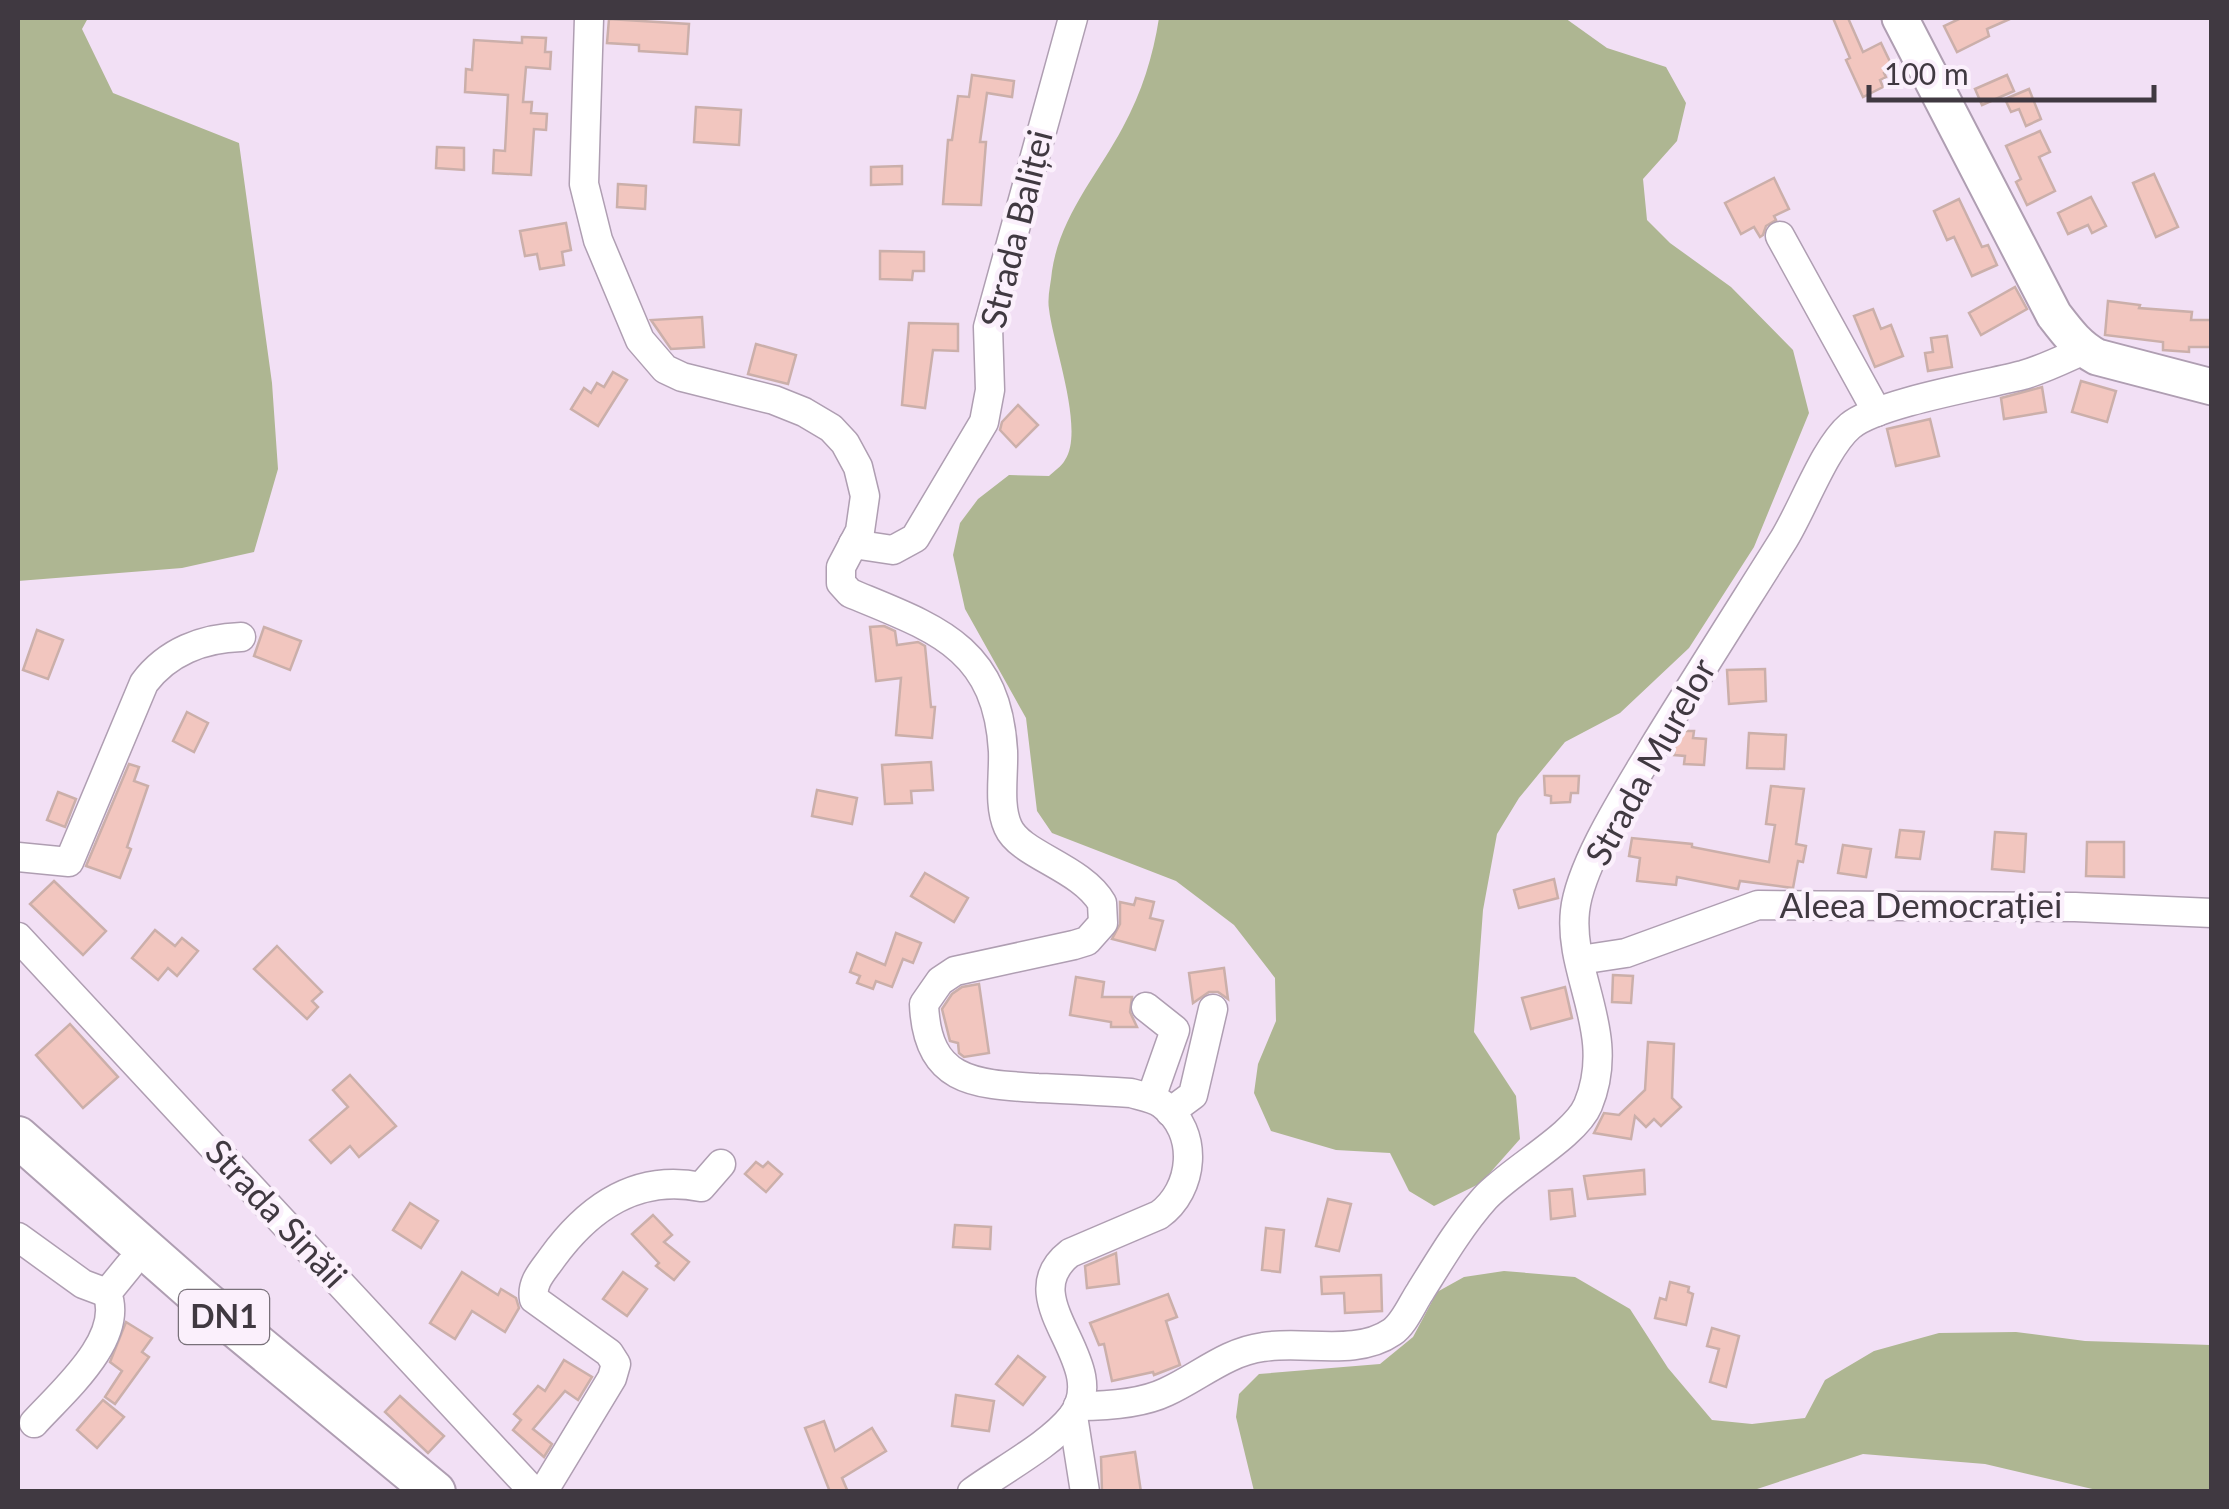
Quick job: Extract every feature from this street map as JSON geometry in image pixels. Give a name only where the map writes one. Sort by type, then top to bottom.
[{"type":"highway","name":"DN1","points":[[18,1137],[256,1344],[435,1492]]},
{"type":"highway","name":"DN1","points":[[18,1167],[118,1280],[396,1492]]},
{"type":"main road","points":[[1900,18],[2054,315],[2084,350],[2119,364],[2212,387]]},
{"type":"street","points":[[590,18],[584,184],[598,240],[640,340],[665,368],[682,377],[774,400],[804,412],[831,428],[845,443],[858,467],[865,496],[860,532],[840,576],[850,594],[924,622],[968,656],[983,680],[1000,724],[1004,809],[1012,836],[1089,885],[1102,903],[1104,914],[1098,932],[1087,941],[955,971],[940,981],[924,1004],[929,1042],[948,1069],[978,1083],[1132,1093],[1160,1105],[1187,1142],[1186,1178],[1178,1199],[1159,1216],[1070,1252],[1052,1273],[1052,1305],[1081,1379],[1075,1411],[1085,1492]]},
{"type":"street","name":"Strada Baliței","points":[[853,544],[894,550],[915,538],[978,437],[989,406],[988,327],[1073,18]]},
{"type":"street","points":[[1780,236],[1878,412]]},
{"type":"street","name":"Strada Murelor","points":[[1075,1411],[1163,1394],[1225,1358],[1262,1347],[1375,1341],[1396,1330],[1451,1242],[1486,1197],[1529,1158],[1565,1134],[1580,1120],[1588,1105],[1597,1045],[1593,1007],[1574,931],[1575,906],[1620,802],[1785,537],[1835,444],[1850,426],[1878,412],[2028,374],[2084,350]]},
{"type":"street","points":[[18,857],[69,862],[144,683],[154,670],[180,651],[214,638],[240,637]]},
{"type":"street","name":"Aleea Democrației","points":[[1580,960],[1610,958],[1758,906],[2092,908],[2212,913]]},
{"type":"street","name":"Strada Sinăii","points":[[18,938],[534,1492]]},
{"type":"street","points":[[1146,1007],[1175,1030],[1160,1105]]},
{"type":"street","points":[[1160,1105],[1193,1095],[1213,1009]]},
{"type":"street","points":[[543,1492],[612,1378],[616,1364],[609,1353],[534,1299],[536,1280],[563,1243],[606,1204],[635,1189],[662,1182],[701,1187],[721,1164]]},
{"type":"street","points":[[18,1237],[82,1284],[118,1280],[110,1323],[100,1345],[34,1423]]},
{"type":"street","points":[[972,1492],[1055,1432],[1075,1411]]},
{"type":"green space","points":[[18,18],[88,18],[82,29],[113,93],[239,143],[272,383],[278,469],[254,552],[182,568],[18,581]]},
{"type":"green space","points":[[1159,18],[1565,18],[1607,48],[1666,67],[1686,103],[1677,141],[1643,179],[1647,220],[1670,243],[1731,287],[1793,350],[1809,413],[1754,547],[1689,648],[1620,713],[1565,742],[1519,798],[1497,834],[1483,910],[1474,1032],[1516,1096],[1520,1139],[1481,1183],[1434,1206],[1409,1191],[1390,1153],[1336,1150],[1271,1131],[1254,1093],[1258,1064],[1276,1021],[1275,978],[1234,925],[1176,881],[1052,833],[1037,811],[1026,718],[965,609],[953,555],[960,523],[978,499],[1009,475],[1049,476],[1064,462],[1070,446],[1070,409],[1049,304],[1056,251],[1071,214],[1136,101]]},
{"type":"green space","points":[[1504,1271],[1575,1277],[1630,1309],[1668,1368],[1712,1420],[1752,1424],[1805,1418],[1825,1380],[1874,1351],[1939,1333],[2016,1332],[2085,1341],[2211,1345],[2211,1491],[2101,1491],[1985,1464],[1863,1454],[1751,1491],[1254,1491],[1236,1417],[1239,1394],[1259,1374],[1380,1364],[1413,1337],[1437,1292],[1464,1277]]},
{"type":"building","points":[[1833,18],[1848,18],[1863,52],[1881,43],[1893,68],[1880,80],[1883,87],[1863,97]]},
{"type":"building","points":[[1961,18],[2012,18],[1987,29],[1989,36],[1957,52],[1944,26]]},
{"type":"building","points":[[609,19],[689,24],[687,54],[639,51],[639,45],[607,43]]},
{"type":"building","points":[[522,37],[546,38],[545,52],[551,52],[550,69],[526,67],[523,102],[532,102],[531,113],[547,114],[546,130],[534,129],[531,175],[493,173],[494,150],[505,151],[508,95],[465,92],[466,69],[472,70],[474,40],[522,43]]},
{"type":"building","points":[[972,75],[1014,81],[1012,97],[987,93],[980,142],[986,142],[981,205],[943,204],[948,140],[952,140],[958,96],[969,97]]},
{"type":"building","points":[[2007,75],[2014,91],[1982,105],[1975,89]]},
{"type":"building","points":[[2029,89],[2041,119],[2026,126],[2019,109],[2011,112],[2005,99]]},
{"type":"building","points":[[696,107],[741,110],[739,145],[694,142]]},
{"type":"building","points":[[2040,131],[2050,152],[2039,157],[2055,191],[2027,205],[2016,182],[2021,179],[2006,146]]},
{"type":"building","points":[[437,147],[464,148],[464,170],[436,168]]},
{"type":"building","points":[[902,166],[902,184],[871,185],[871,167]]},
{"type":"building","points":[[2154,174],[2178,227],[2156,237],[2133,183]]},
{"type":"building","points":[[1774,178],[1789,209],[1774,216],[1776,220],[1766,226],[1760,237],[1754,227],[1741,234],[1725,203]]},
{"type":"building","points":[[618,184],[646,186],[645,209],[617,207]]},
{"type":"building","points":[[2091,197],[2106,226],[2092,233],[2088,225],[2068,234],[2058,213]]},
{"type":"building","points":[[1959,199],[1982,247],[1988,245],[1997,265],[1972,276],[1954,237],[1947,240],[1934,211]]},
{"type":"building","points":[[566,223],[571,250],[562,252],[564,265],[540,269],[537,254],[525,256],[520,231]]},
{"type":"building","points":[[880,251],[924,252],[924,271],[913,271],[912,280],[880,279]]},
{"type":"building","points":[[2015,287],[2027,309],[1981,335],[1969,313]]},
{"type":"building","points":[[2108,301],[2192,312],[2191,320],[2212,320],[2212,347],[2189,347],[2189,352],[2163,350],[2163,342],[2105,335]]},
{"type":"building","points":[[1873,309],[1881,329],[1891,325],[1903,356],[1875,367],[1854,316]]},
{"type":"building","points":[[702,317],[704,347],[671,349],[651,320]]},
{"type":"building","points":[[909,323],[958,324],[958,351],[933,350],[925,408],[902,405]]},
{"type":"building","points":[[1947,336],[1952,367],[1928,371],[1925,353],[1933,352],[1931,338]]},
{"type":"building","points":[[756,344],[796,355],[788,384],[748,374]]},
{"type":"building","points":[[613,372],[627,380],[598,426],[571,409],[584,388],[591,393],[597,383],[604,387]]},
{"type":"building","points":[[2081,381],[2116,391],[2107,422],[2072,412]]},
{"type":"building","points":[[2042,387],[2046,412],[2004,419],[2001,398]]},
{"type":"building","points":[[1018,405],[1038,425],[1016,447],[1000,430],[1002,422]]},
{"type":"building","points":[[1930,419],[1939,456],[1896,466],[1887,429]]},
{"type":"building","points":[[884,626],[895,631],[897,645],[918,642],[925,646],[931,707],[935,707],[932,738],[896,735],[901,678],[876,681],[870,627]]},
{"type":"building","points":[[264,627],[301,641],[290,670],[254,656]]},
{"type":"building","points":[[37,630],[63,640],[48,679],[23,670]]},
{"type":"building","points":[[1765,669],[1766,701],[1729,704],[1727,670]]},
{"type":"building","points":[[187,712],[208,723],[194,752],[173,741]]},
{"type":"building","points":[[1684,731],[1694,731],[1693,738],[1706,739],[1704,765],[1684,764],[1685,756],[1674,755]]},
{"type":"building","points":[[1749,733],[1786,735],[1784,769],[1747,768]]},
{"type":"building","points":[[931,762],[933,790],[911,791],[912,803],[885,804],[882,765]]},
{"type":"building","points":[[129,764],[139,767],[134,781],[148,786],[120,878],[86,866]]},
{"type":"building","points":[[1544,776],[1579,776],[1578,793],[1571,793],[1570,802],[1551,803],[1551,796],[1545,795]]},
{"type":"building","points":[[1771,786],[1804,789],[1796,844],[1806,846],[1803,862],[1798,861],[1793,888],[1740,881],[1738,889],[1677,877],[1676,885],[1637,881],[1640,858],[1629,856],[1632,838],[1692,844],[1769,862],[1775,825],[1766,824]]},
{"type":"building","points":[[817,790],[857,798],[852,824],[812,816]]},
{"type":"building","points":[[58,792],[76,799],[65,827],[47,820]]},
{"type":"building","points":[[1900,830],[1924,832],[1920,859],[1896,857]]},
{"type":"building","points":[[1995,832],[2026,834],[2024,872],[1992,869]]},
{"type":"building","points":[[2087,842],[2124,842],[2124,877],[2086,876]]},
{"type":"building","points":[[1843,845],[1871,849],[1866,877],[1838,873]]},
{"type":"building","points":[[925,873],[968,898],[954,922],[911,896]]},
{"type":"building","points":[[1554,879],[1558,898],[1519,908],[1514,890]]},
{"type":"building","points":[[54,881],[106,931],[83,955],[30,904]]},
{"type":"building","points":[[1136,898],[1154,902],[1150,918],[1163,921],[1155,950],[1112,939],[1120,924],[1120,902],[1134,905]]},
{"type":"building","points":[[155,930],[175,946],[182,938],[198,951],[177,976],[168,968],[158,980],[132,958]]},
{"type":"building","points":[[896,933],[921,943],[913,963],[903,959],[892,987],[876,981],[873,989],[857,983],[860,976],[850,972],[857,953],[885,965]]},
{"type":"building","points":[[277,946],[322,992],[312,1001],[318,1007],[307,1019],[254,969]]},
{"type":"building","points":[[1224,968],[1228,999],[1218,992],[1209,992],[1193,1003],[1189,973]]},
{"type":"building","points":[[1613,975],[1633,976],[1631,1003],[1612,1002]]},
{"type":"building","points":[[1076,977],[1104,982],[1102,997],[1132,997],[1130,1012],[1137,1027],[1111,1027],[1111,1022],[1070,1015]]},
{"type":"building","points":[[979,984],[989,1053],[964,1057],[959,1053],[958,1043],[950,1041],[942,1009],[962,987]]},
{"type":"building","points":[[1565,987],[1572,1018],[1531,1029],[1522,998]]},
{"type":"building","points":[[70,1024],[118,1077],[83,1108],[36,1055]]},
{"type":"building","points":[[1648,1042],[1674,1044],[1672,1098],[1681,1107],[1661,1126],[1654,1119],[1646,1127],[1635,1116],[1631,1139],[1594,1133],[1604,1113],[1619,1115],[1645,1090]]},
{"type":"building","points":[[350,1075],[396,1126],[359,1157],[350,1146],[331,1163],[310,1140],[348,1107],[333,1090]]},
{"type":"building","points":[[756,1162],[763,1167],[768,1162],[782,1174],[766,1192],[745,1174]]},
{"type":"building","points":[[1644,1170],[1645,1194],[1588,1199],[1584,1176]]},
{"type":"building","points":[[1572,1189],[1575,1216],[1551,1219],[1549,1191]]},
{"type":"building","points":[[1328,1199],[1351,1204],[1339,1251],[1316,1246]]},
{"type":"building","points":[[410,1203],[438,1221],[421,1248],[393,1230]]},
{"type":"building","points":[[653,1215],[672,1235],[664,1242],[689,1262],[674,1280],[656,1266],[659,1263],[632,1234]]},
{"type":"building","points":[[955,1225],[991,1227],[990,1249],[953,1247]]},
{"type":"building","points":[[1266,1228],[1284,1230],[1280,1272],[1262,1270]]},
{"type":"building","points":[[1116,1253],[1119,1284],[1087,1288],[1085,1266]]},
{"type":"building","points":[[462,1272],[498,1295],[501,1289],[516,1298],[519,1308],[505,1332],[472,1311],[455,1339],[430,1323]]},
{"type":"building","points":[[623,1272],[647,1289],[627,1316],[603,1299]]},
{"type":"building","points":[[1381,1275],[1382,1311],[1345,1313],[1344,1293],[1322,1294],[1321,1277]]},
{"type":"building","points":[[1670,1282],[1689,1287],[1688,1292],[1693,1294],[1686,1325],[1655,1318],[1660,1298],[1666,1300]]},
{"type":"building","points":[[1168,1294],[1177,1317],[1166,1321],[1180,1365],[1154,1375],[1153,1372],[1112,1381],[1104,1344],[1099,1345],[1090,1323]]},
{"type":"building","points":[[126,1322],[152,1338],[142,1352],[149,1357],[115,1404],[105,1397],[122,1371],[110,1362]]},
{"type":"building","points":[[1712,1328],[1739,1336],[1726,1387],[1710,1382],[1719,1349],[1707,1346]]},
{"type":"building","points":[[1018,1356],[1045,1377],[1023,1405],[996,1384]]},
{"type":"building","points":[[564,1360],[592,1377],[578,1400],[565,1391],[533,1429],[552,1444],[544,1457],[513,1430],[521,1420],[514,1414],[538,1386],[545,1391]]},
{"type":"building","points":[[956,1395],[994,1401],[989,1431],[952,1426]]},
{"type":"building","points":[[400,1396],[444,1436],[428,1453],[385,1412]]},
{"type":"building","points":[[103,1400],[124,1417],[97,1448],[77,1430]]},
{"type":"building","points":[[824,1421],[835,1451],[872,1428],[886,1451],[842,1478],[848,1492],[830,1492],[805,1428]]},
{"type":"building","points":[[1135,1452],[1141,1492],[1102,1492],[1101,1457]]}]
